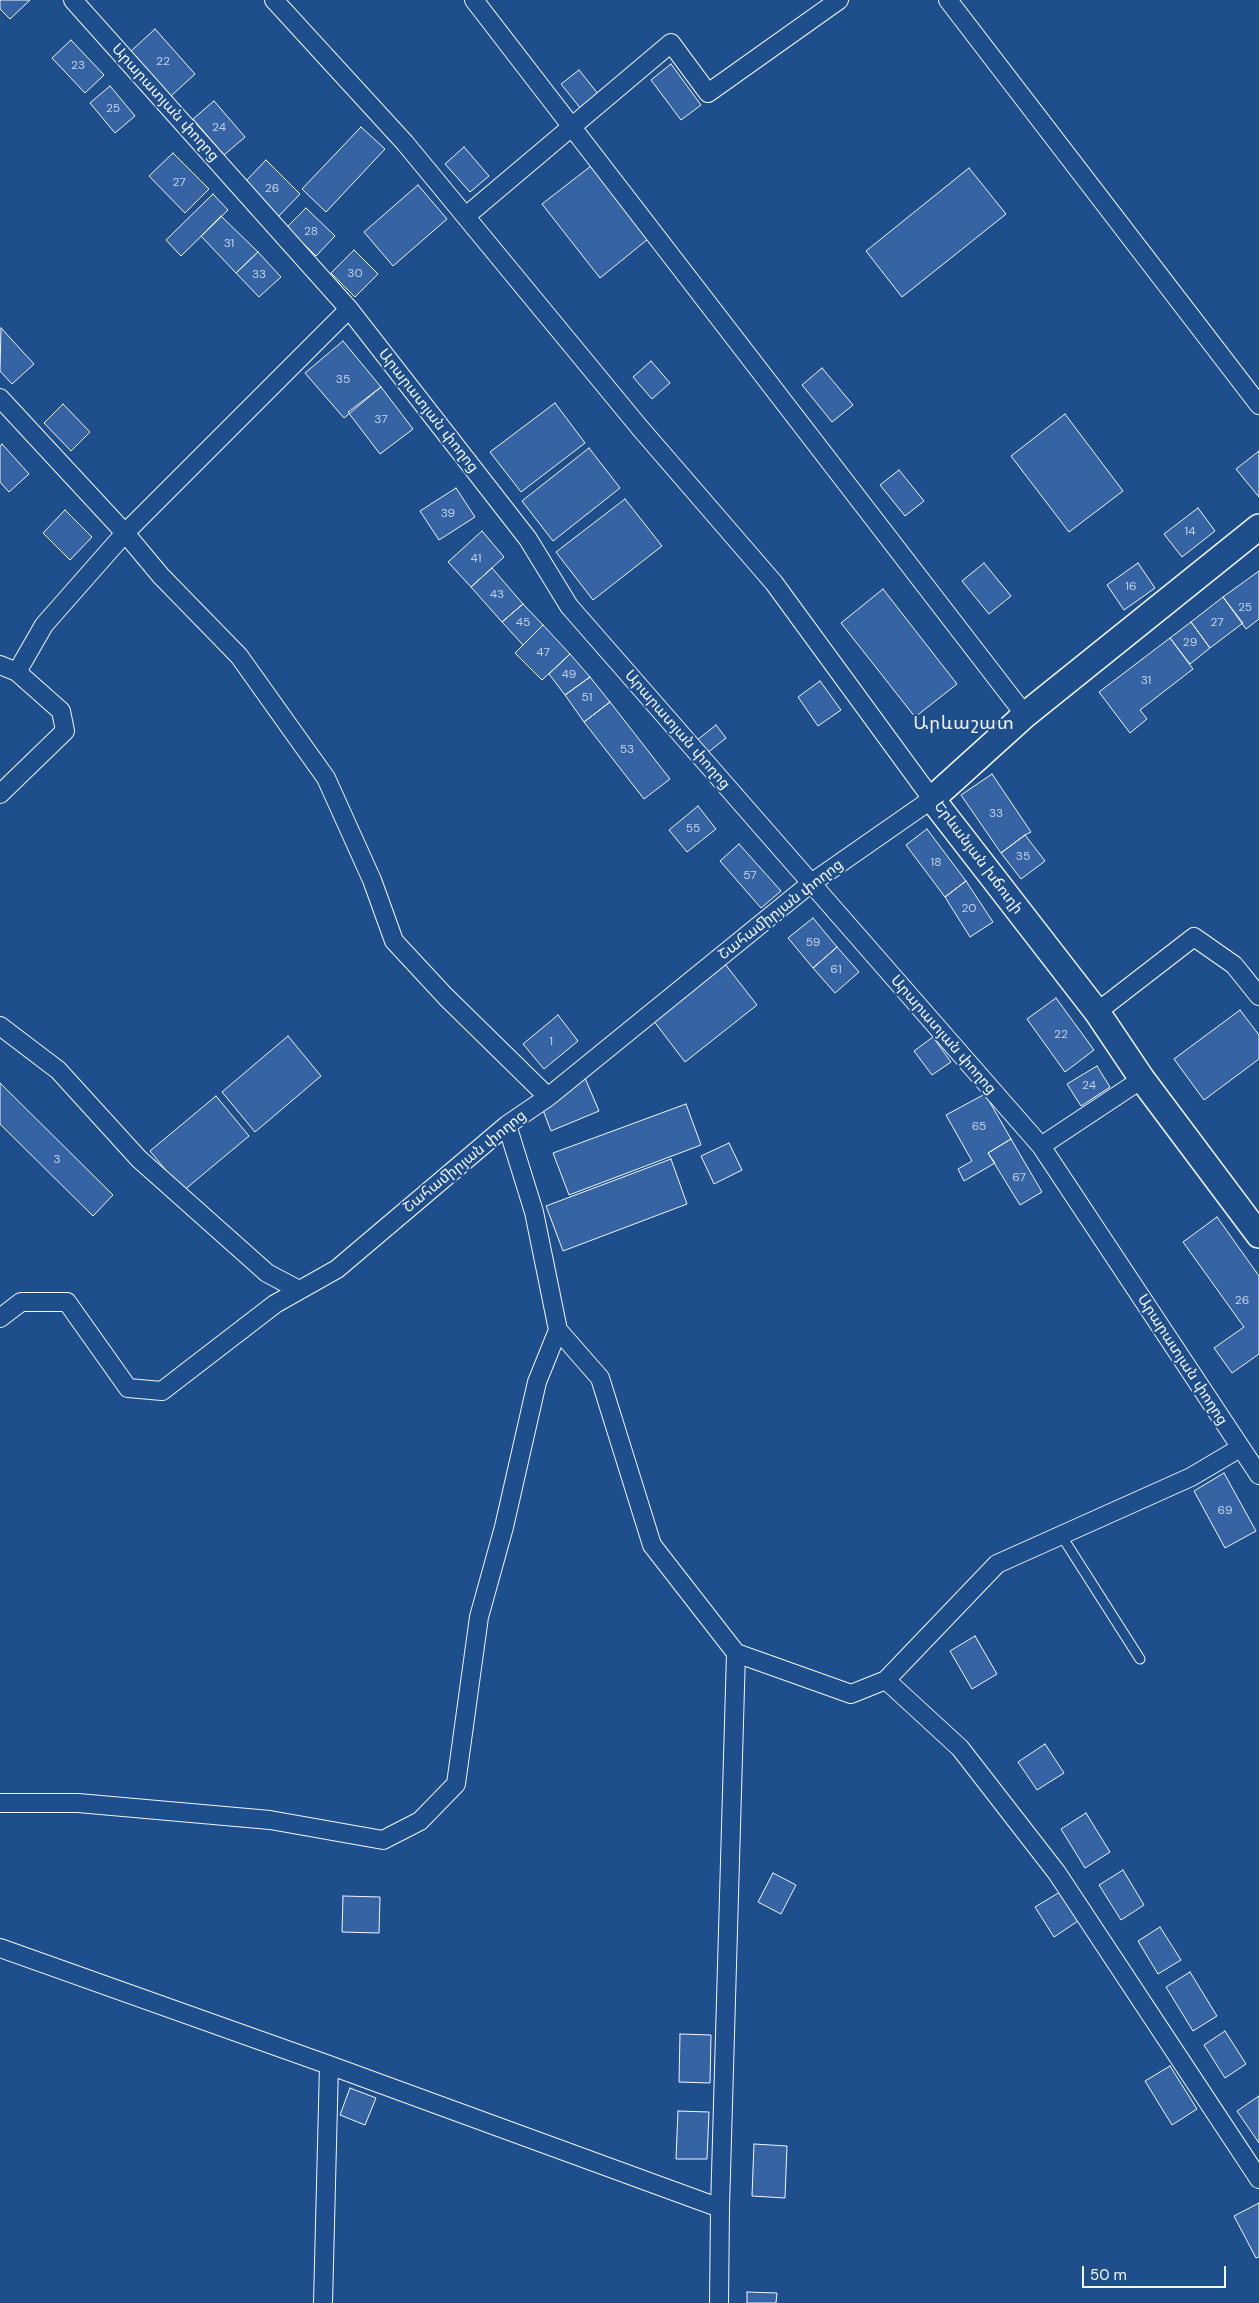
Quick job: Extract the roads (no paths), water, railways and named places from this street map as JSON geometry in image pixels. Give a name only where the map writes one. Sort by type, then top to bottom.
[{"type":"main road","name":"Երևանյան խճուղի","points":[[1259,527],[1025,716],[932,799],[1097,1012],[1142,1079],[1259,1235]]},
{"type":"street","name":"Արարատյան փողոց","points":[[73,0],[349,309],[528,539],[569,606],[810,884],[1041,1146],[1259,1475]]},
{"type":"street","points":[[274,0],[405,143],[640,428],[774,583],[932,799]]},
{"type":"street","points":[[474,0],[1025,716]]},
{"type":"street","points":[[466,216],[671,43],[708,93],[839,0]]},
{"type":"street","points":[[948,0],[1259,405]]},
{"type":"street","points":[[17,672],[44,625],[125,533],[349,309]]},
{"type":"street","points":[[0,398],[125,533],[161,576],[240,656],[326,778],[372,880],[394,941],[446,997],[548,1097]]},
{"type":"street","points":[[0,665],[17,672],[61,711],[65,731],[0,794]]},
{"type":"street","name":"Շահամիրյան փողոց","points":[[0,1318],[21,1302],[67,1302],[128,1388],[162,1391],[275,1304],[337,1269],[507,1125],[548,1097],[810,884],[932,799]]},
{"type":"street","points":[[1097,1012],[1194,938],[1234,966],[1259,996]]},
{"type":"street","points":[[0,1026],[58,1070],[139,1159],[267,1273],[300,1290]]},
{"type":"street","points":[[1041,1146],[1142,1079]]},
{"type":"street","points":[[507,1125],[534,1212],[558,1330],[600,1378],[652,1545],[736,1653],[851,1694],[886,1680],[996,1564],[1191,1478],[1240,1448]]},
{"type":"street","points":[[0,1804],[78,1804],[270,1820],[383,1840],[420,1822],[456,1784],[479,1617],[504,1527],[537,1382],[558,1330]]},
{"type":"street","points":[[719,2303],[736,1653]]},
{"type":"street","points":[[886,1680],[960,1748],[1057,1873],[1259,2179]]},
{"type":"street","points":[[0,1948],[329,2065],[720,2208]]},
{"type":"street","points":[[323,2303],[329,2065]]},
{"type":"lane","points":[[1061,1535],[1140,1659]]},
{"type":"district","name":"Արևաշատ","points":[[964,724]]}]
